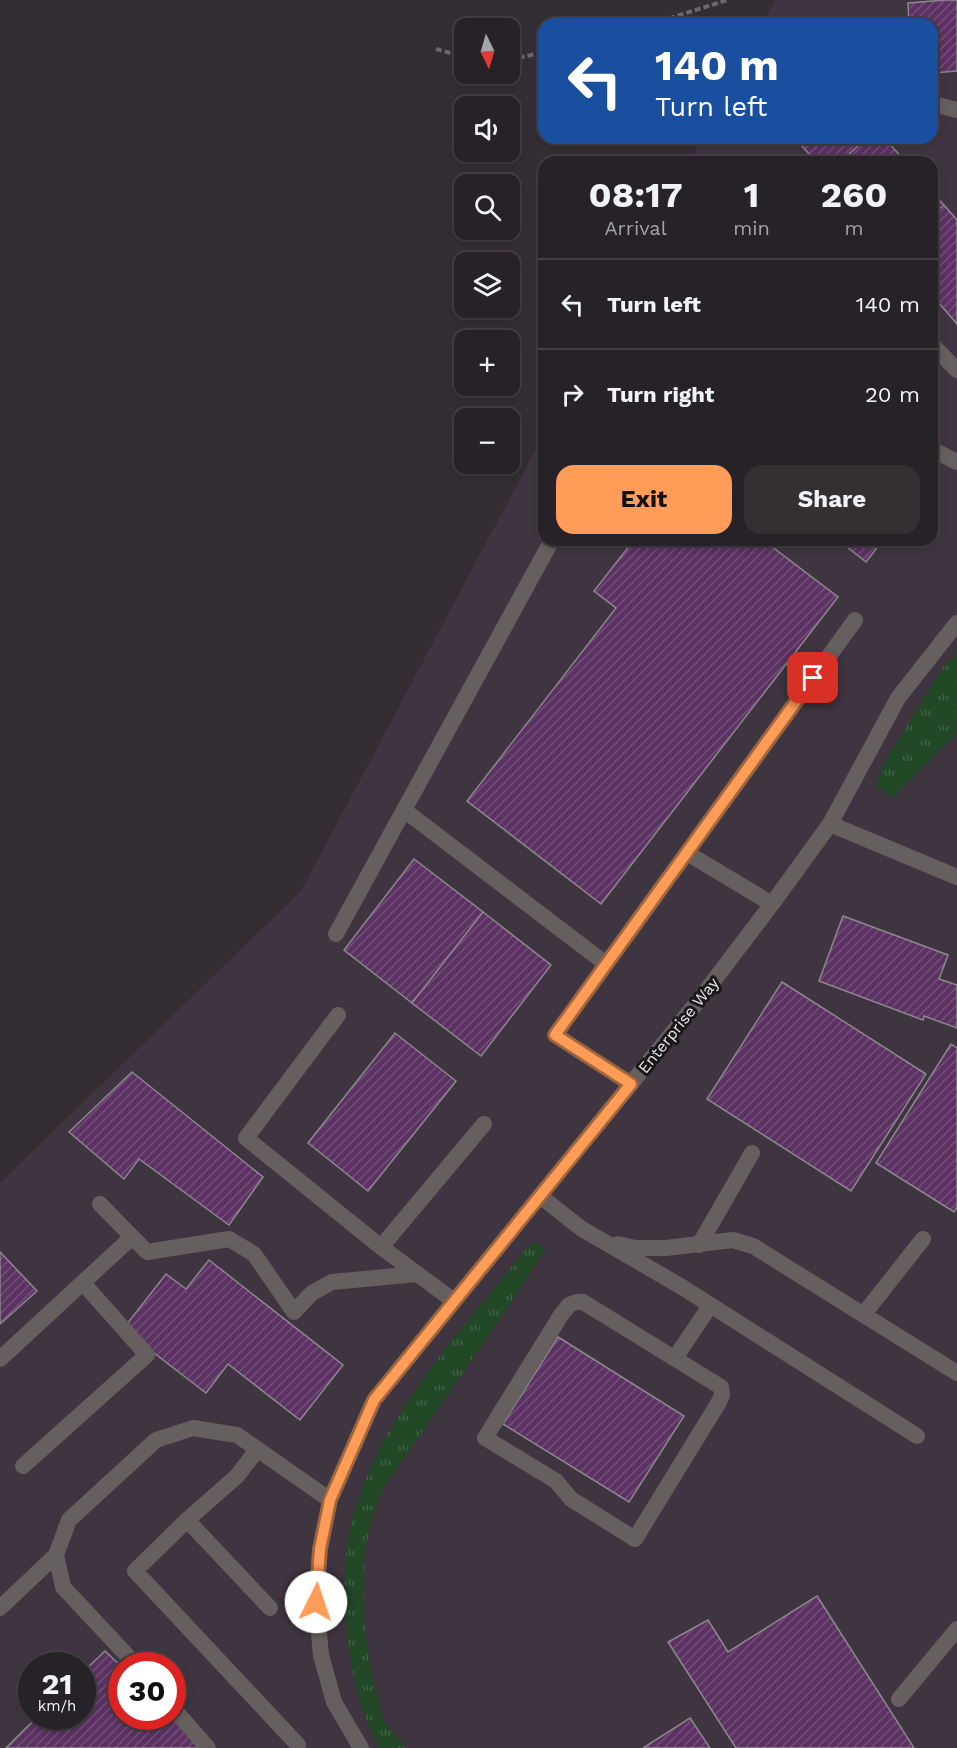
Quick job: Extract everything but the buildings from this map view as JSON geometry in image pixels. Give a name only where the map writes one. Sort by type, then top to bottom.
[{"type":"street","points":[[938,105],[957,110]]},
{"type":"street","points":[[938,351],[957,370]]},
{"type":"street","points":[[938,452],[957,462]]},
{"type":"street","points":[[336,934],[549,546]]},
{"type":"street","points":[[631,1084],[555,1035],[855,620]]},
{"type":"street","name":"Enterprise Way","points":[[361,1748],[334,1702],[321,1656],[316,1602],[320,1549],[330,1500],[374,1400],[699,1000],[772,904],[830,824],[898,698],[957,623]]},
{"type":"street","points":[[404,810],[606,964]]},
{"type":"street","points":[[830,824],[957,877]]},
{"type":"street","points":[[687,853],[772,904]]},
{"type":"street","points":[[338,1015],[246,1138],[381,1247],[454,1301]]},
{"type":"street","points":[[381,1247],[484,1124]]},
{"type":"street","points":[[699,1245],[752,1153]]},
{"type":"street","points":[[540,1196],[582,1229],[917,1436]]},
{"type":"street","points":[[100,1204],[147,1252],[229,1239],[254,1254],[294,1312],[312,1293],[333,1282],[417,1274]]},
{"type":"street","points":[[0,1359],[132,1237]]},
{"type":"street","points":[[863,1315],[922,1239]]},
{"type":"street","points":[[603,1241],[635,1248],[666,1248],[733,1240],[753,1246],[957,1373]]},
{"type":"street","points":[[23,1466],[147,1355],[82,1283]]},
{"type":"street","points":[[583,1302],[675,1358],[722,1387],[722,1395],[686,1459],[635,1539],[572,1499],[556,1481],[485,1438],[569,1305],[583,1302]]},
{"type":"street","points":[[675,1358],[710,1306]]},
{"type":"street","points":[[0,1608],[56,1555],[69,1520],[156,1440],[193,1428],[237,1436],[330,1500]]},
{"type":"street","points":[[257,1450],[237,1476],[135,1570],[298,1745]]},
{"type":"street","points":[[187,1520],[270,1608]]},
{"type":"street","points":[[56,1555],[63,1587],[124,1652]]},
{"type":"street","points":[[899,1699],[954,1642]]},
{"type":"street","points":[[186,1723],[208,1748]]},
{"type":"path","points":[[670,18],[727,0]]},
{"type":"path","points":[[436,49],[454,54]]},
{"type":"path","points":[[520,57],[538,53]]},
{"type":"shaded area","points":[[775,0],[957,0],[957,1748],[0,1748],[0,1183],[301,891],[538,445],[538,546],[938,546],[938,156],[692,156],[699,144],[938,144],[938,18],[765,18]]},
{"type":"green space","points":[[957,653],[957,733],[892,798],[876,784],[884,763],[944,666]]},
{"type":"green space","points":[[537,1243],[545,1249],[510,1304],[382,1490],[370,1523],[364,1562],[363,1618],[372,1676],[384,1721],[405,1748],[379,1748],[361,1705],[348,1645],[345,1573],[347,1545],[353,1517],[382,1445],[402,1411],[447,1347],[528,1246]]},
{"type":"route","points":[[316,1602],[320,1549],[330,1500],[374,1400],[631,1084],[555,1035],[813,678]]}]
